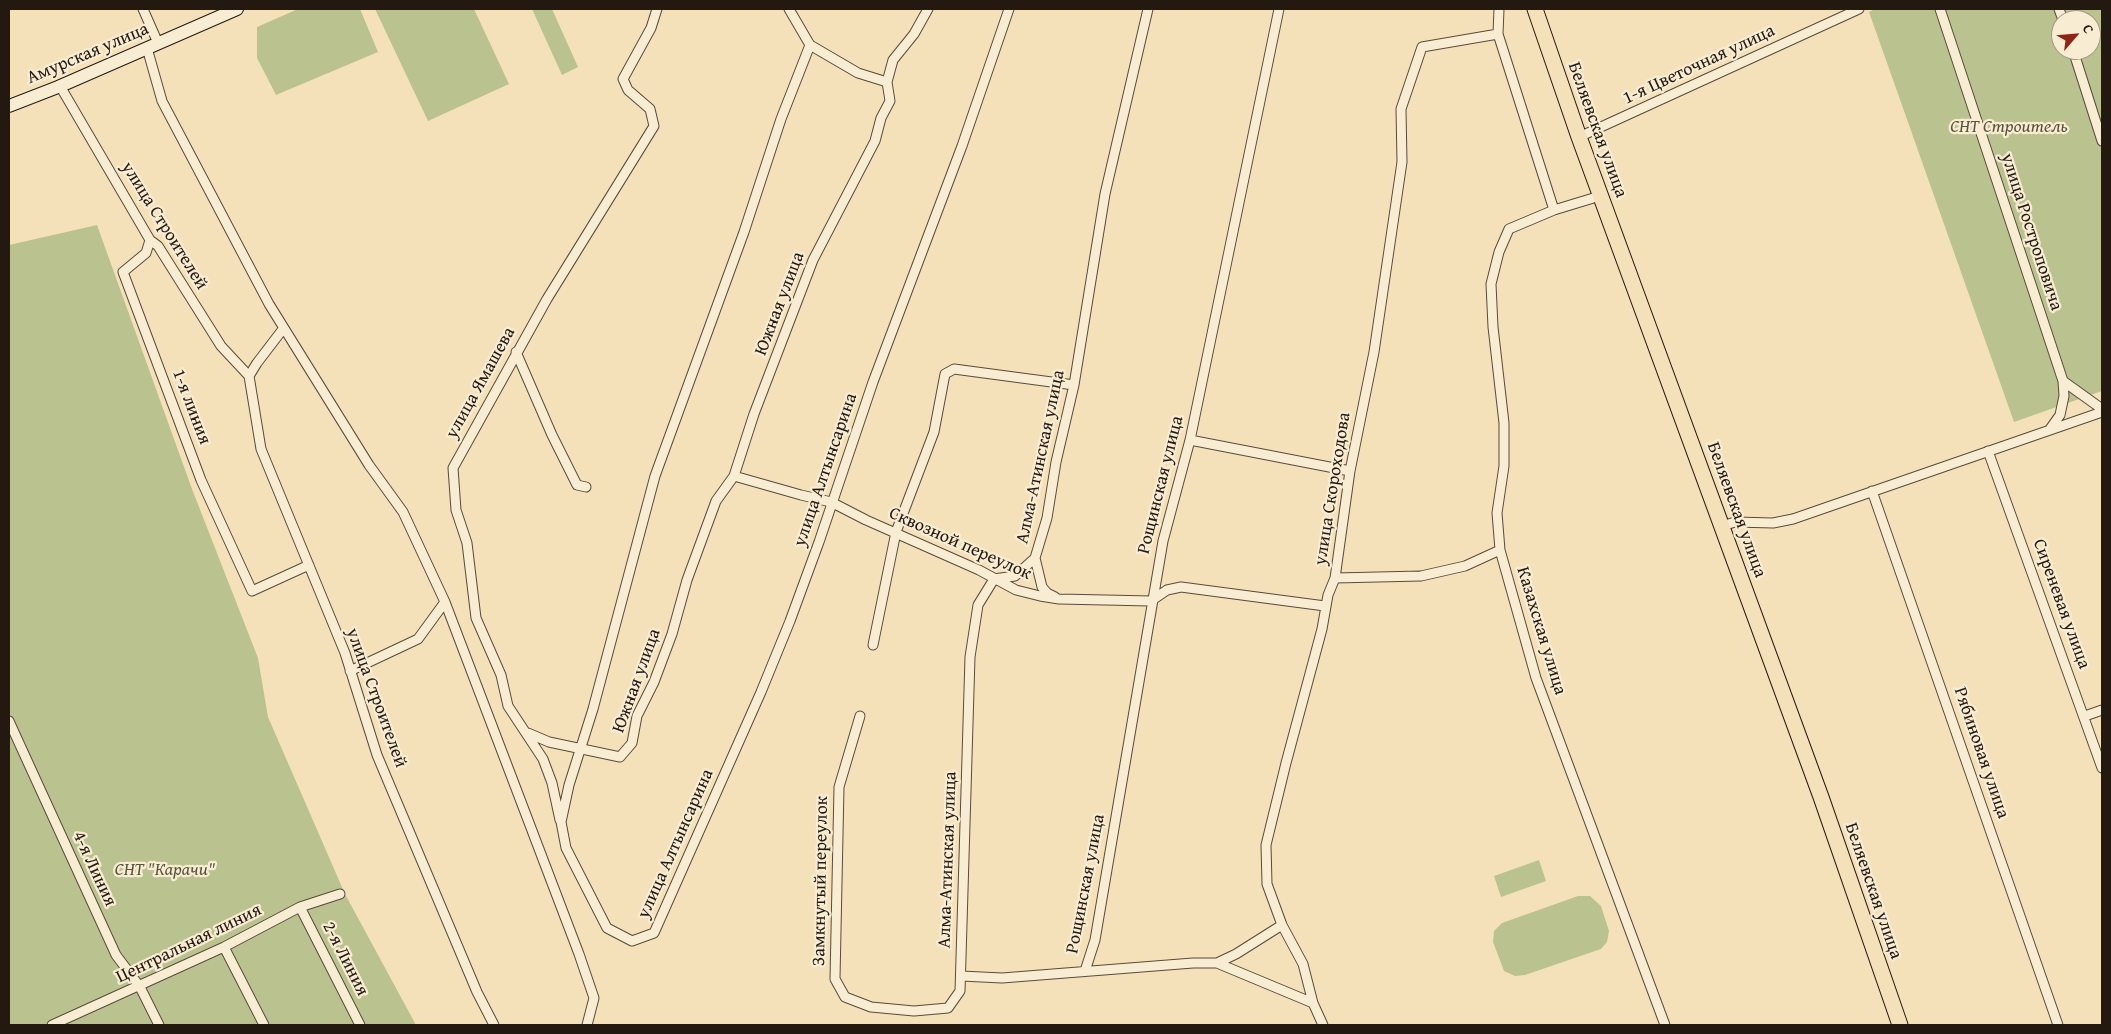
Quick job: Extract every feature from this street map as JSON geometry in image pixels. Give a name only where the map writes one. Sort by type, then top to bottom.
[{"type":"main road","name":"Беляевская улица","points":[[1534,9],[1600,196],[1824,806],[1900,1025]]},
{"type":"street","points":[[143,9],[153,46],[162,101],[283,329],[369,465],[403,512],[445,602],[513,777],[594,998],[587,1025]]},
{"type":"street","name":"Амурская улица","points":[[9,106],[60,86],[236,9]]},
{"type":"street","name":"улица Ямашева","points":[[654,934],[632,941],[607,928],[566,848],[552,783],[543,759],[528,733],[508,706],[501,675],[476,618],[467,543],[456,510],[453,468],[516,352],[654,126],[650,109],[628,90],[623,79],[651,28],[657,9]]},
{"type":"street","points":[[788,9],[798,22],[810,45],[858,73],[887,82]]},
{"type":"street","name":"Южная улица","points":[[810,45],[781,119],[744,232],[655,476],[581,749],[620,757],[632,744],[637,716],[654,682],[672,634],[687,580],[716,501],[734,476],[754,414],[813,260],[875,141],[881,118],[890,101],[887,82],[893,60],[914,34],[928,9]]},
{"type":"street","name":"улица Алтынсарина","points":[[654,934],[761,692],[816,551],[872,382],[962,146],[1009,9]]},
{"type":"street","name":"Алма-Атинская улица","points":[[961,976],[970,657],[978,605],[994,579],[1015,576],[1035,558],[1047,518],[1056,462],[1074,385],[1105,194],[1148,9]]},
{"type":"street","name":"Рощинская улица","points":[[1085,971],[1095,940],[1151,601],[1163,541],[1190,440],[1278,9]]},
{"type":"street","points":[[1499,9],[1498,34],[1554,210],[1600,196]]},
{"type":"street","name":"1-я Цветочная улица","points":[[1579,137],[1859,9]]},
{"type":"street","name":"улица Ростроповича","points":[[1940,9],[2062,381],[2064,396],[2060,414],[2050,430]]},
{"type":"street","name":"улица Скороходова","points":[[1323,1025],[1313,1004],[1303,964],[1282,925],[1267,884],[1266,845],[1322,629],[1325,606],[1335,578],[1350,471],[1374,352],[1402,162],[1401,109],[1422,47],[1498,34]]},
{"type":"street","points":[[2076,60],[2102,141]]},
{"type":"street","name":"улица Строителей","points":[[60,86],[150,240],[158,246],[221,346],[249,376],[260,448],[345,653],[377,755],[477,992],[494,1025]]},
{"type":"street","name":"Казахская улица","points":[[1554,210],[1509,229],[1499,252],[1491,284],[1493,327],[1504,423],[1504,466],[1496,513],[1500,550],[1536,678],[1665,1025]]},
{"type":"street","name":"1-я линия","points":[[150,240],[146,253],[123,272],[201,480],[252,591],[309,565]]},
{"type":"street","points":[[249,376],[256,363],[283,329]]},
{"type":"street","points":[[516,352],[577,485],[586,487]]},
{"type":"street","points":[[873,646],[896,532],[934,432],[944,374],[954,369],[1074,385]]},
{"type":"street","points":[[2062,381],[2102,410]]},
{"type":"street","points":[[1722,526],[1735,522],[1773,523],[1793,519],[2050,430],[2102,410]]},
{"type":"street","points":[[1190,440],[1350,471]]},
{"type":"street","name":"Сиреневая улица","points":[[1988,451],[2102,768]]},
{"type":"street","name":"Сквозной переулок","points":[[734,476],[831,502],[1016,590],[1059,599],[1151,601]]},
{"type":"street","name":"Рябиновая улица","points":[[1872,491],[2058,1025]]},
{"type":"street","points":[[1335,578],[1421,576],[1465,566],[1500,550]]},
{"type":"street","points":[[1035,558],[1042,587],[1047,593],[1059,599]]},
{"type":"street","points":[[1151,601],[1167,590],[1181,587],[1325,606]]},
{"type":"street","points":[[350,671],[418,639],[445,602]]},
{"type":"street","points":[[2084,716],[2102,710]]},
{"type":"street","name":"Замкнутый переулок","points":[[860,716],[839,787],[836,979],[845,997],[871,1007],[914,1011],[948,1008],[960,991],[961,976]]},
{"type":"street","name":"4-я Линия","points":[[9,721],[116,955],[140,986],[159,1025]]},
{"type":"street","points":[[528,733],[549,742],[581,749],[569,785],[561,822]]},
{"type":"street","name":"Центральная линия","points":[[53,1025],[224,947],[300,907],[340,894]]},
{"type":"street","name":"2-я Линия","points":[[300,907],[360,1025]]},
{"type":"street","points":[[1217,963],[1236,954],[1282,925]]},
{"type":"street","points":[[224,947],[264,1025]]},
{"type":"street","points":[[961,976],[1002,978],[1193,963],[1217,963],[1313,1004]]},
{"type":"green space","points":[[298,9],[360,9],[378,52],[276,95],[257,58],[257,27]]},
{"type":"green space","points":[[375,9],[474,9],[509,84],[428,121]]},
{"type":"green space","points":[[532,9],[552,9],[578,67],[562,75]]},
{"type":"green space","name":"СНТ Строитель","points":[[1875,9],[2102,9],[2102,391],[2014,422],[1869,12]]},
{"type":"green space","name":"СНТ \"Карачи\"","points":[[97,225],[192,489],[258,658],[268,717],[345,894],[416,1025],[9,1025],[9,245]]},
{"type":"green space","points":[[1539,860],[1546,881],[1501,897],[1494,876]]},
{"type":"green space","points":[[1578,896],[1590,896],[1601,906],[1609,931],[1607,942],[1601,949],[1525,975],[1515,976],[1504,971],[1493,942],[1494,931],[1502,923]]}]
